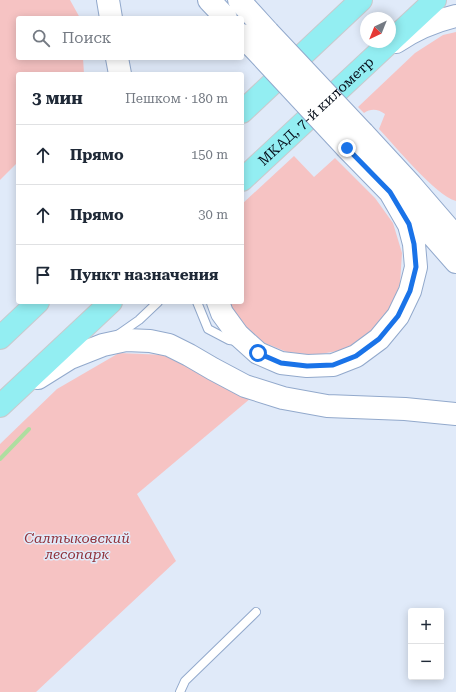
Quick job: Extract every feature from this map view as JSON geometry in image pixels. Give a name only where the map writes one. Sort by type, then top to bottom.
[{"type":"highway","points":[[244,110],[361,0]]},
{"type":"highway","name":"МКАД, 7-й километр","points":[[396,36],[434,0]]},
{"type":"highway","name":"МКАД, 7-й километр","points":[[244,178],[383,48]]},
{"type":"highway","points":[[0,338],[36,304]]},
{"type":"highway","points":[[0,406],[109,304]]},
{"type":"main road","points":[[108,0],[111,16]]},
{"type":"main road","points":[[209,0],[224,16]]},
{"type":"main road","points":[[239,0],[254,38],[355,140],[440,209],[456,216]]},
{"type":"main road","points":[[370,60],[409,33],[442,19],[456,16]]},
{"type":"main road","points":[[117,60],[120,72]]},
{"type":"main road","points":[[219,304],[222,313],[238,335],[247,344],[258,353],[281,363],[307,366],[333,365],[356,356],[379,339],[398,316],[410,291],[416,267],[414,244],[409,224],[390,192],[355,140]]},
{"type":"main road","points":[[244,185],[259,164]]},
{"type":"main road","points":[[411,185],[456,237]]},
{"type":"main road","points":[[390,192],[434,236],[456,262]]},
{"type":"main road","points":[[16,391],[70,358],[103,345],[126,340],[150,341],[169,345],[245,386],[283,398],[327,406],[412,410],[456,414]]},
{"type":"lane","points":[[103,345],[139,320],[156,304]]},
{"type":"lane","points":[[198,304],[208,329],[229,340],[247,344]]},
{"type":"lane","points":[[180,692],[185,681],[256,612]]},
{"type":"green space","points":[[0,0],[70,0],[79,16],[16,16],[16,60],[83,60],[84,72],[16,72],[16,164],[0,180]]},
{"type":"green space","points":[[456,32],[456,201],[447,197],[427,180],[379,129],[385,114],[374,110],[369,110],[364,113],[358,107],[415,53],[443,35]]},
{"type":"green space","points":[[294,156],[314,177],[335,158],[375,198],[393,223],[402,253],[400,284],[389,313],[368,336],[343,350],[315,355],[287,352],[260,341],[239,321],[229,304],[244,304],[244,202]]},
{"type":"green space","name":"Салтыковский лесопарк","points":[[119,353],[166,355],[251,398],[137,494],[176,561],[36,692],[0,692],[0,444],[57,389]]},
{"type":"waterway","points":[[0,459],[29,429]]},
{"type":"route","points":[[258,353],[281,363],[307,366],[333,365],[356,356],[379,339],[398,316],[410,291],[416,267],[414,244],[409,224],[390,192],[347,148]]}]
